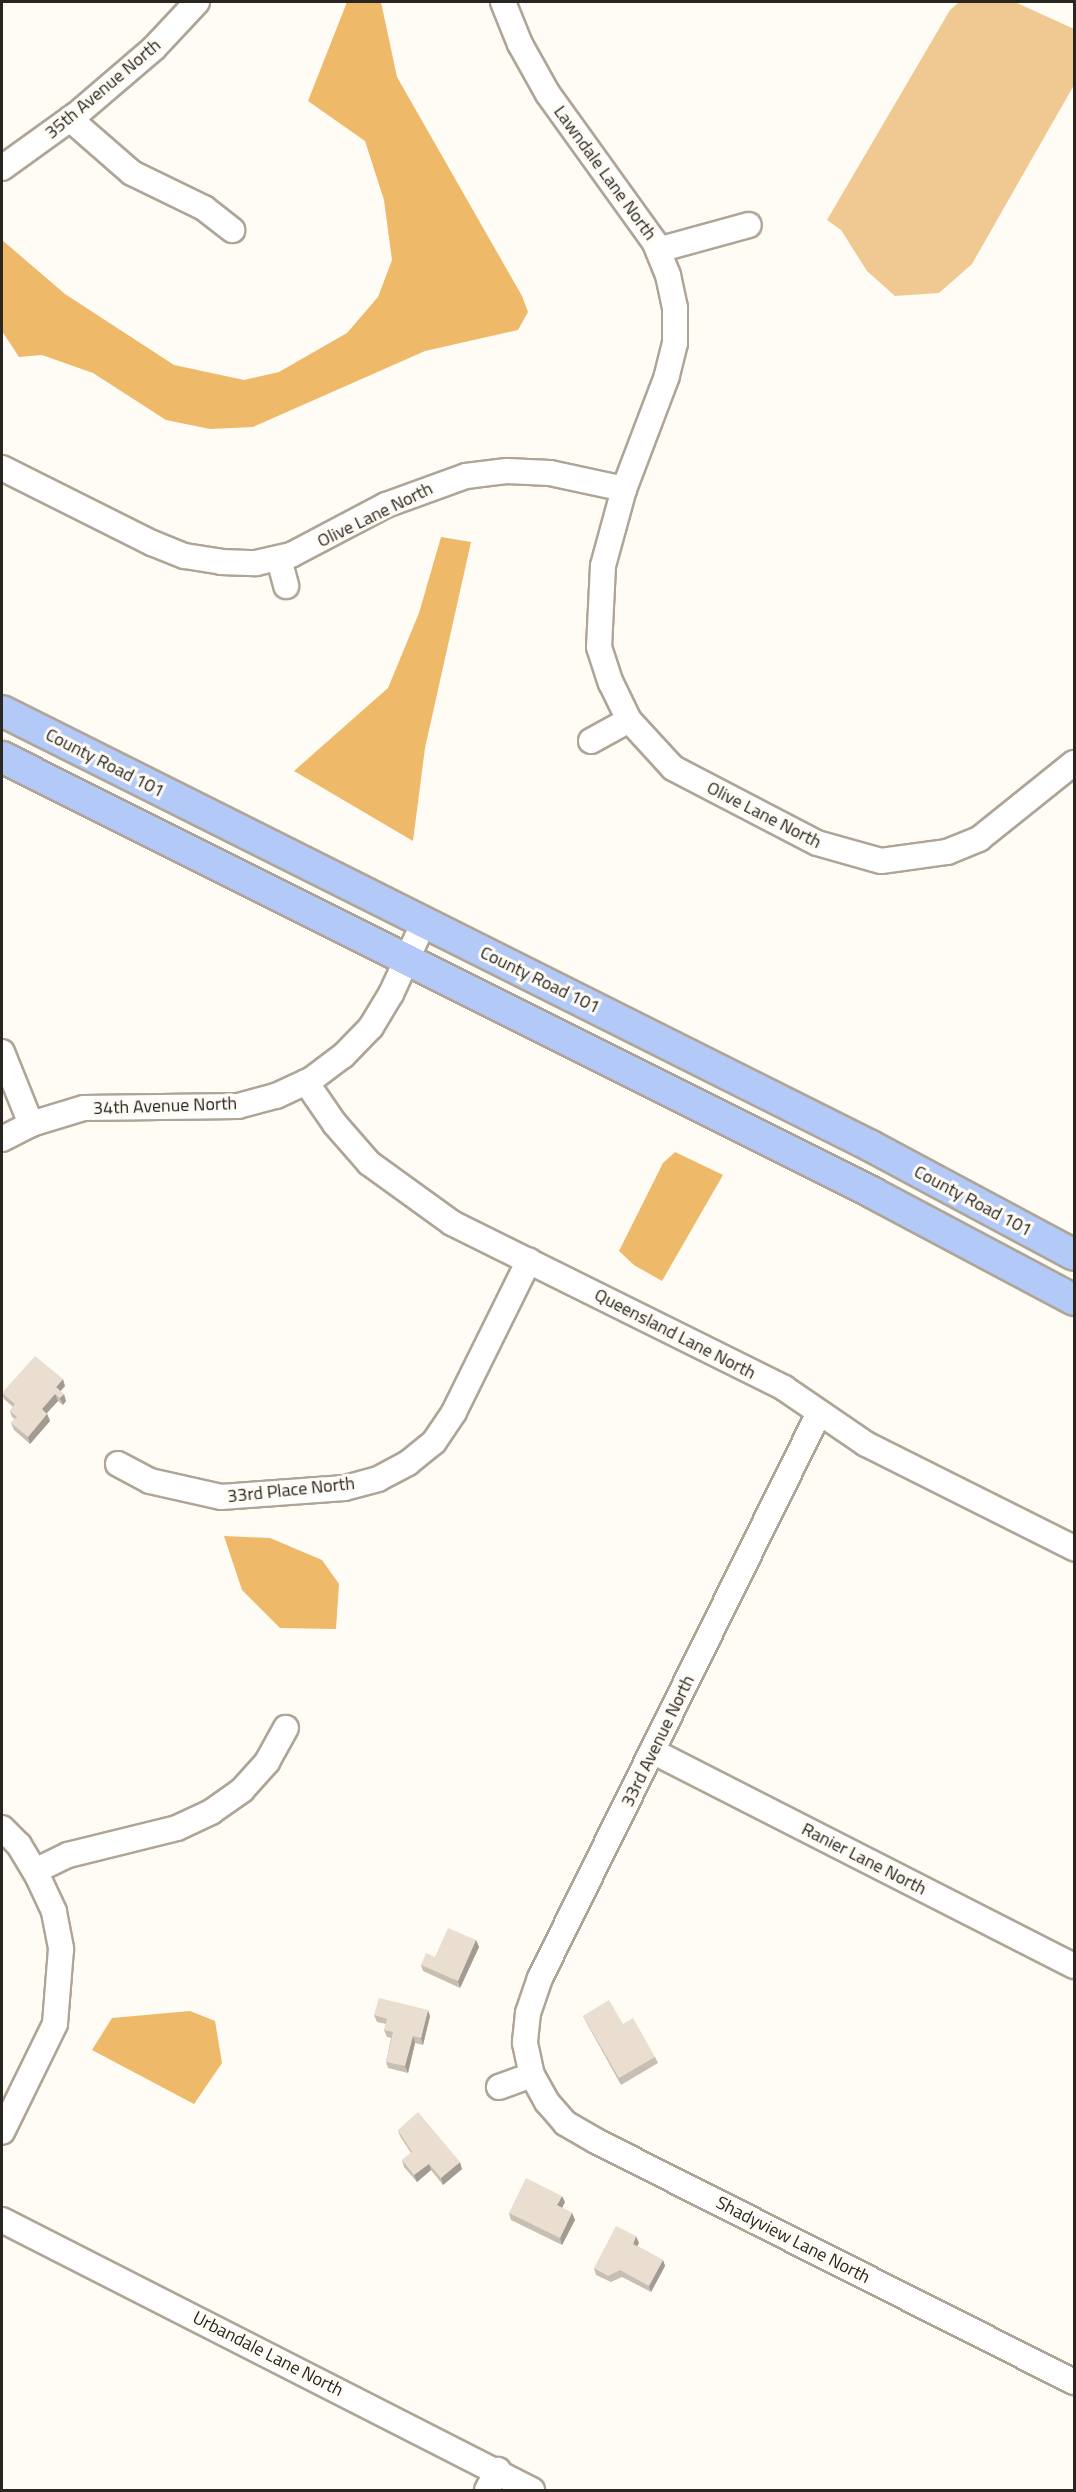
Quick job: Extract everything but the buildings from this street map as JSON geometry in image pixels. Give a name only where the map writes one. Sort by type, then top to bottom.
[{"type":"main road","name":"County Road 101","points":[[2,711],[870,1146],[1074,1255]]},
{"type":"main road","points":[[2,757],[873,1193],[1074,1300]]},
{"type":"street","name":"35th Avenue North","points":[[2,168],[70,119],[154,48],[197,2]]},
{"type":"street","name":"Lawndale Lane North","points":[[503,2],[520,45],[548,94],[637,214],[658,250],[675,308],[675,343],[668,376],[624,489]]},
{"type":"street","points":[[70,119],[132,173],[204,208],[232,230]]},
{"type":"street","points":[[658,250],[749,225]]},
{"type":"street","name":"Olive Lane North","points":[[2,468],[185,556],[221,562],[279,559],[386,505],[466,476],[507,471],[550,473],[624,489],[603,566],[599,647],[610,683],[629,720],[673,768],[817,843],[881,861],[947,852],[979,839],[1074,763]]},
{"type":"street","points":[[279,559],[286,586]]},
{"type":"street","points":[[591,741],[629,720]]},
{"type":"street","name":"34th Avenue North","points":[[2,1139],[31,1124],[84,1108],[238,1106],[276,1096],[306,1082],[343,1056],[371,1027],[392,994],[424,922]]},
{"type":"street","points":[[2,1052],[31,1124]]},
{"type":"street","name":"Queensland Lane North","points":[[306,1082],[335,1124],[369,1163],[409,1195],[452,1223],[784,1388],[866,1444],[1074,1548]]},
{"type":"street","name":"33rd Place North","points":[[117,1464],[150,1481],[221,1497],[345,1488],[378,1479],[408,1463],[434,1442],[454,1412],[529,1260]]},
{"type":"street","name":"33rd Avenue North","points":[[532,2075],[525,2043],[528,2013],[540,1978],[654,1752],[819,1413]]},
{"type":"street","points":[[35,1871],[68,1855],[177,1828],[211,1812],[254,1776],[285,1728]]},
{"type":"street","name":"Ranier Lane North","points":[[654,1752],[1074,1966]]},
{"type":"street","points":[[2,1828],[35,1871],[54,1912],[61,1949],[61,1988],[55,2024],[40,2060],[2,2132]]},
{"type":"street","points":[[499,2086],[532,2075]]},
{"type":"street","name":"Shadyview Lane North","points":[[532,2075],[547,2103],[565,2123],[596,2141],[1074,2382]]},
{"type":"street","name":"Urbandale Lane North","points":[[2,2220],[493,2480],[532,2490]]},
{"type":"shaded area","points":[[347,2],[381,2],[397,77],[522,296],[528,312],[518,330],[425,351],[253,427],[210,429],[166,420],[93,373],[42,355],[19,357],[2,331],[2,240],[65,294],[174,365],[244,380],[279,372],[347,333],[378,297],[392,260],[384,200],[365,141],[308,101]]},
{"type":"shaded area","points":[[959,2],[1015,2],[1074,29],[1074,85],[972,264],[939,293],[895,296],[867,271],[841,230],[827,220],[950,10]]},
{"type":"shaded area","points":[[441,537],[471,542],[425,748],[413,841],[294,771],[388,688],[419,613]]},
{"type":"shaded area","points":[[675,1152],[723,1175],[662,1281],[634,1265],[619,1251],[663,1163]]},
{"type":"shaded area","points":[[224,1536],[270,1538],[322,1560],[339,1584],[336,1629],[280,1628],[242,1590]]},
{"type":"shaded area","points":[[190,2011],[215,2021],[222,2063],[194,2104],[92,2050],[112,2018]]}]
